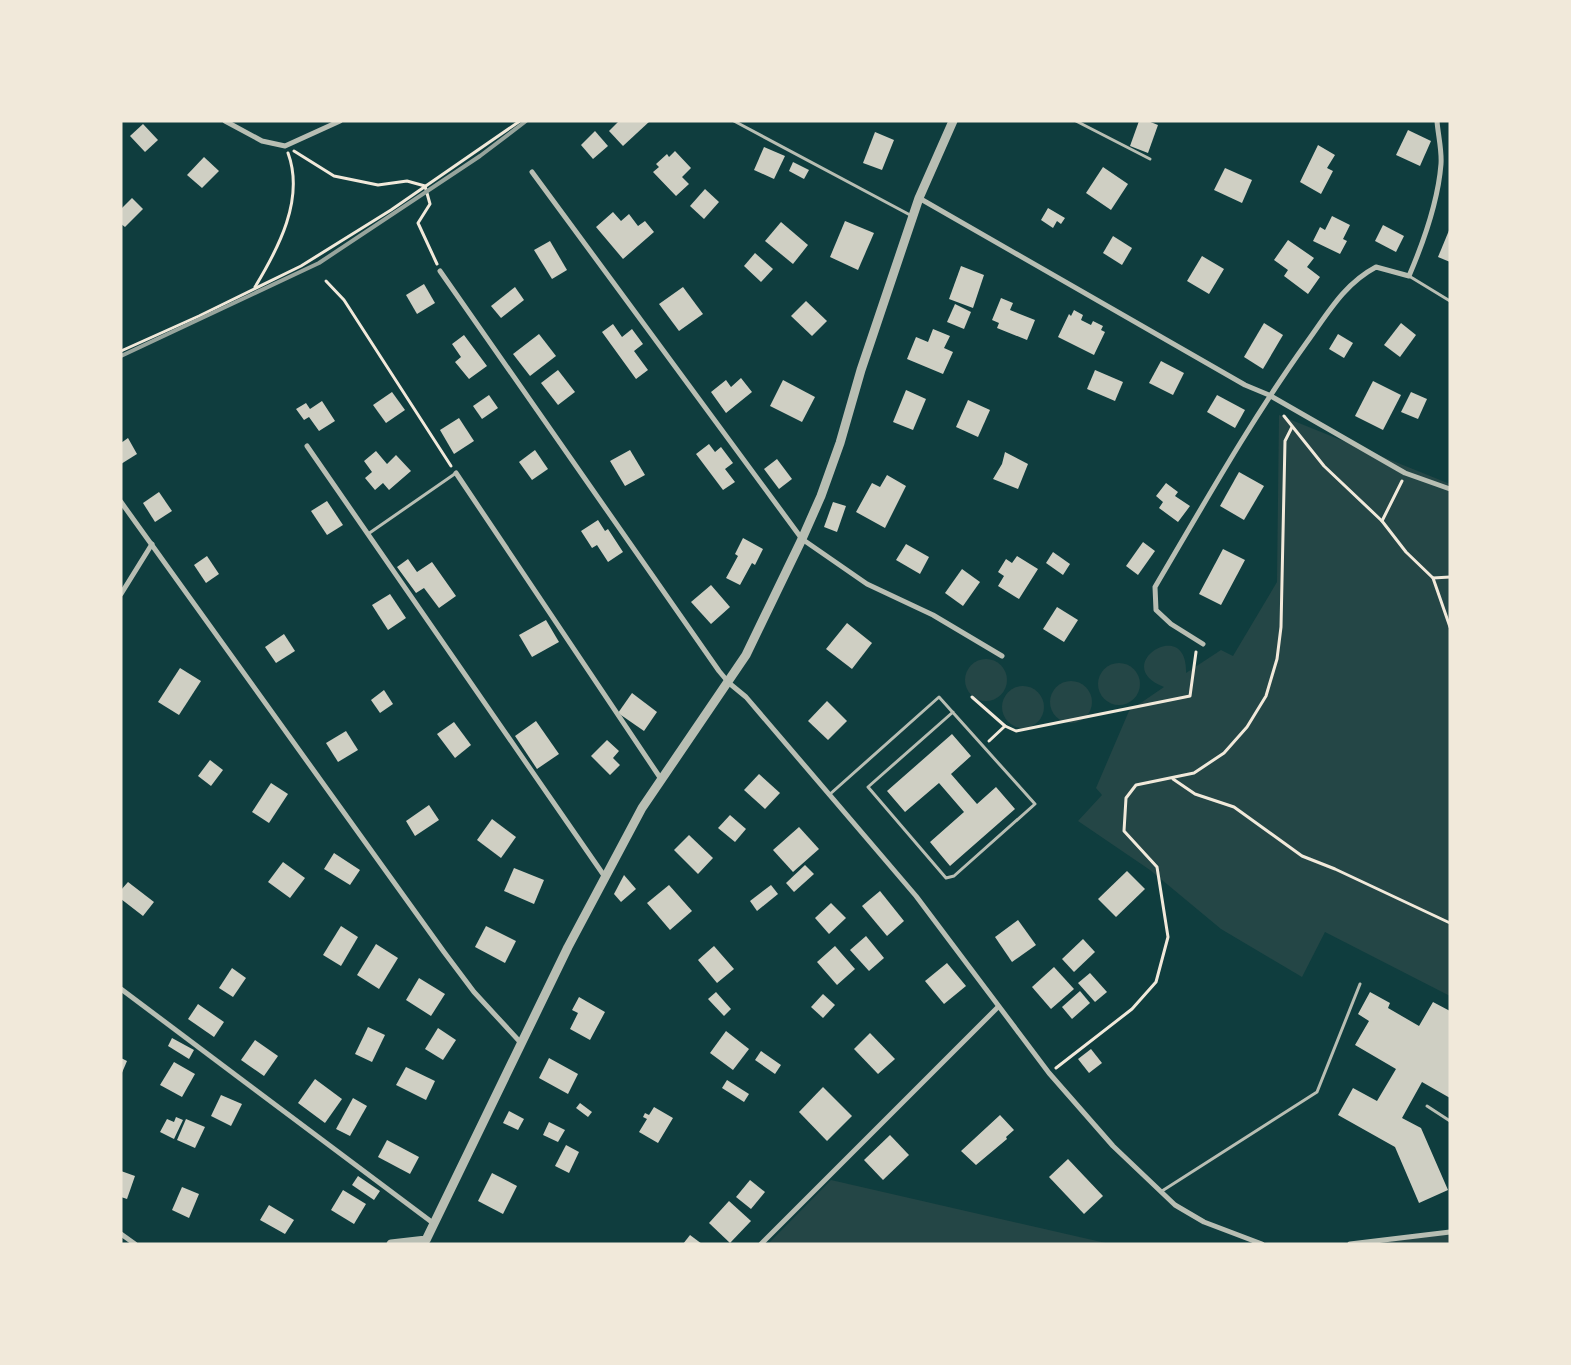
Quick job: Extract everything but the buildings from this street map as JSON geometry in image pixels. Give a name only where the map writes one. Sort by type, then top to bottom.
[{"type":"street","points":[[225,121],[262,140],[285,146],[340,121]]},
{"type":"street","points":[[391,1244],[426,1242],[433,1223],[521,1043],[642,808],[729,683],[746,655],[821,496],[840,443],[861,370],[912,216],[954,121]]},
{"type":"street","points":[[1203,644],[1171,624],[1156,610],[1155,587],[1270,395],[1343,293],[1357,277],[1376,267],[1409,276],[1421,248],[1431,213],[1441,163],[1436,121]]},
{"type":"street","points":[[532,172],[802,539],[867,584],[933,615],[1002,656]]},
{"type":"street","points":[[919,198],[1245,386],[1270,395],[1405,473],[1450,489]]},
{"type":"street","points":[[440,271],[729,683],[746,697],[916,896],[1049,1074],[1113,1146],[1175,1205],[1204,1222],[1262,1244]]},
{"type":"street","points":[[307,446],[605,877]]},
{"type":"street","points":[[456,473],[661,779]]},
{"type":"street","points":[[121,502],[444,952],[474,992],[521,1043]]},
{"type":"street","points":[[121,594],[152,544]]},
{"type":"street","points":[[121,989],[433,1223]]},
{"type":"street","points":[[760,1244],[998,1007]]},
{"type":"street","points":[[1350,1244],[1450,1232]]},
{"type":"street","points":[[121,1234],[135,1244]]},
{"type":"lane","points":[[734,121],[912,216]]},
{"type":"lane","points":[[1076,121],[1150,159]]},
{"type":"lane","points":[[1409,276],[1450,301]]},
{"type":"lane","points":[[368,534],[456,473]]},
{"type":"lane","points":[[828,795],[939,697],[953,712],[983,747],[1035,804],[954,876],[946,878],[868,788],[953,712]]},
{"type":"lane","points":[[1162,1191],[1317,1092],[1360,984]]},
{"type":"lane","points":[[1427,1106],[1450,1121]]},
{"type":"path","points":[[121,351],[301,266],[425,186],[520,121]]},
{"type":"path","points":[[285,146],[334,176],[371,184],[407,181],[425,186]]},
{"type":"path","points":[[254,289],[278,249],[293,198],[293,168],[285,146]]},
{"type":"path","points":[[425,186],[430,204],[418,223],[440,271]]},
{"type":"path","points":[[326,280],[344,300],[456,473]]},
{"type":"path","points":[[1283,414],[1292,428],[1324,466],[1382,521],[1406,552],[1433,578],[1450,627]]},
{"type":"path","points":[[1049,1074],[1132,1009],[1156,982],[1168,937],[1157,867],[1124,831],[1126,798],[1136,785],[1194,773],[1224,754],[1247,727],[1266,696],[1277,659],[1281,627],[1285,441],[1292,428]]},
{"type":"path","points":[[1382,521],[1405,473]]},
{"type":"path","points":[[1433,578],[1450,577]]},
{"type":"path","points":[[972,697],[1005,726],[1016,731],[1190,696],[1196,652]]},
{"type":"path","points":[[983,747],[1005,726]]},
{"type":"path","points":[[1173,778],[1196,794],[1234,807],[1302,856],[1335,869],[1450,923]]},
{"type":"shaded area","points":[[1279,415],[1450,484],[1450,996],[1325,932],[1302,977],[1221,929],[1150,870],[1078,821],[1102,795],[1096,788],[1129,711],[1164,687],[1149,678],[1144,668],[1147,658],[1155,650],[1165,646],[1176,647],[1183,656],[1186,673],[1221,650],[1233,656],[1277,582]]},
{"type":"shaded area","points":[[986,659],[1001,665],[1007,680],[1001,695],[986,701],[971,695],[965,680],[971,665]]},
{"type":"shaded area","points":[[1119,663],[1134,669],[1140,684],[1134,699],[1119,705],[1104,699],[1098,684],[1104,669]]},
{"type":"shaded area","points":[[1071,681],[1086,687],[1092,702],[1086,717],[1071,723],[1056,717],[1050,702],[1056,687]]},
{"type":"shaded area","points":[[1023,686],[1038,692],[1044,707],[1038,722],[1023,728],[1008,722],[1002,707],[1008,692]]},
{"type":"shaded area","points":[[831,1180],[1110,1244],[768,1244]]},
{"type":"shaded area","points":[[1450,1234],[1450,1244],[1367,1244]]},
{"type":"railway","points":[[121,356],[319,263],[480,156],[526,121]]}]
